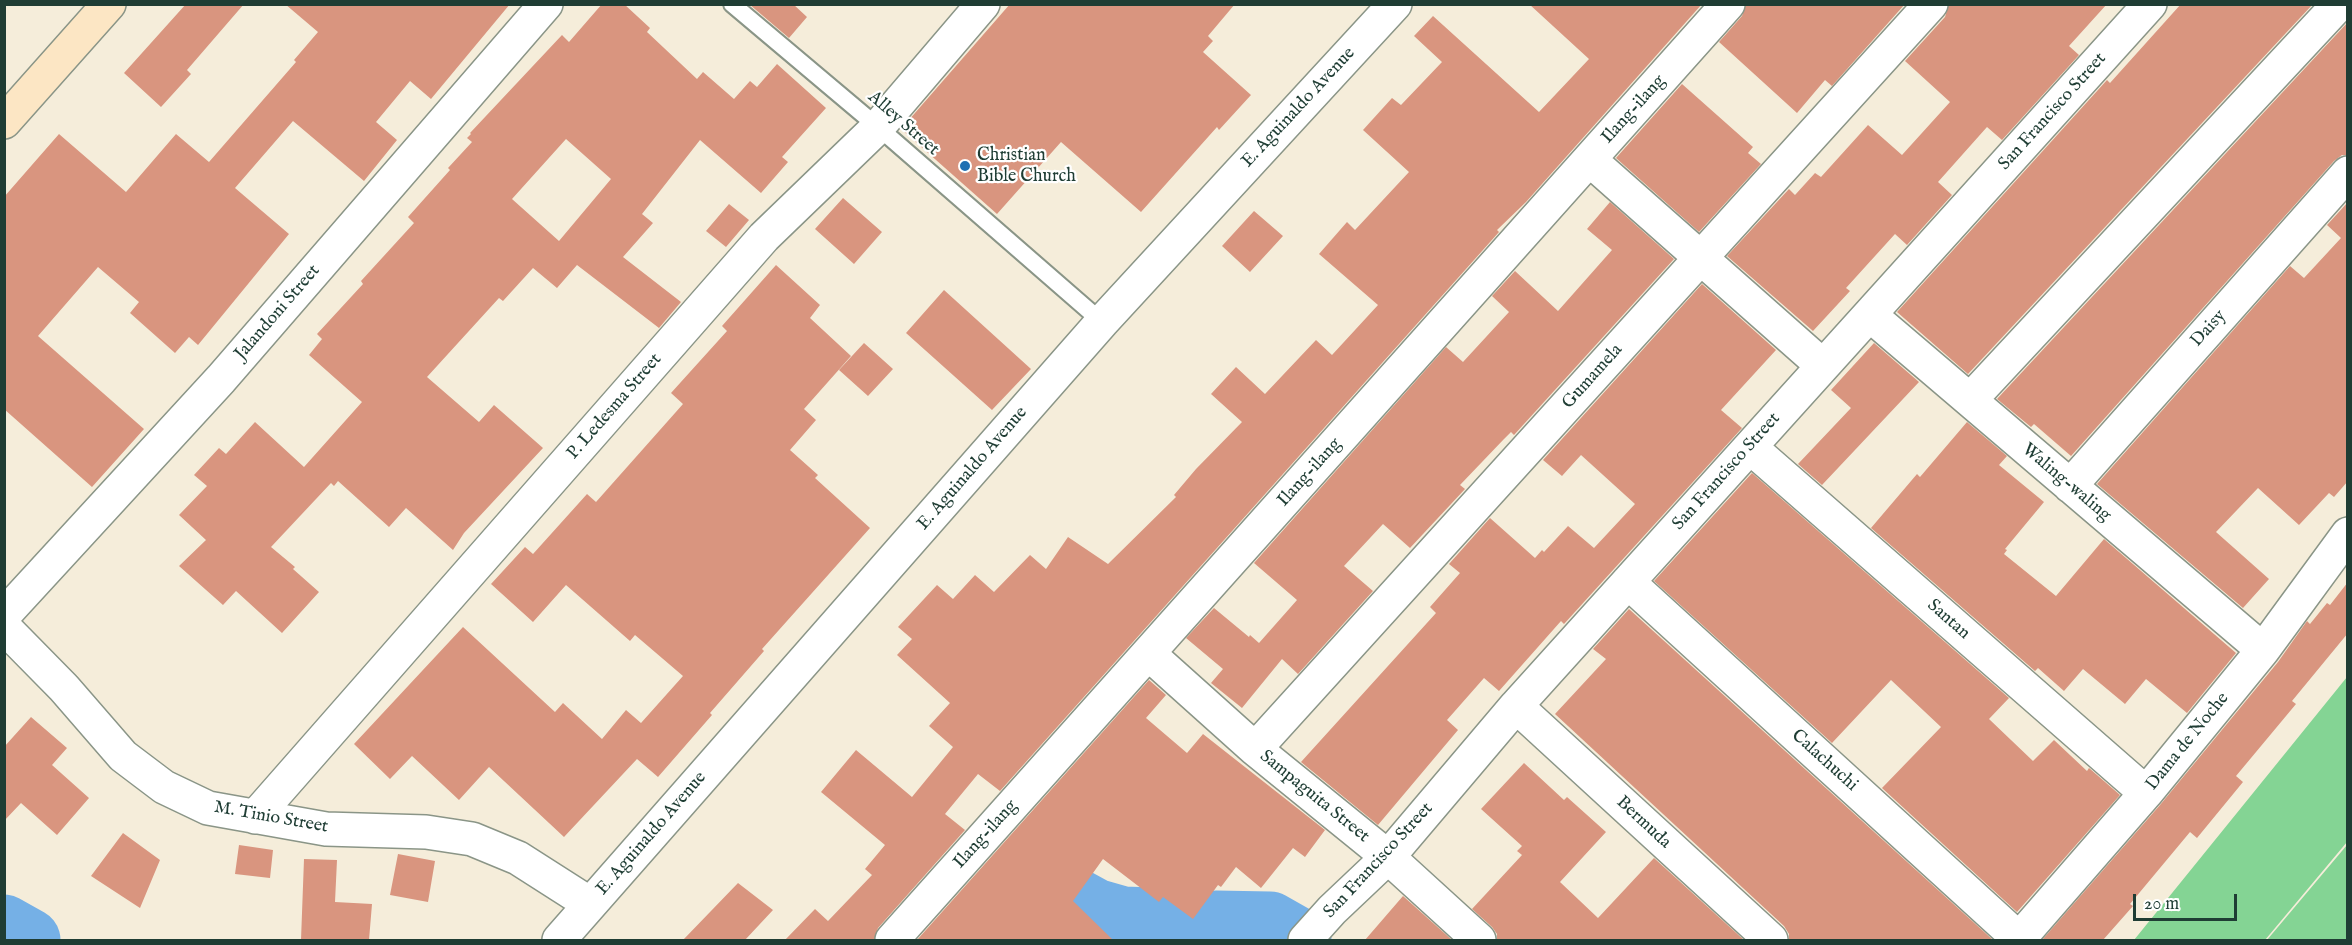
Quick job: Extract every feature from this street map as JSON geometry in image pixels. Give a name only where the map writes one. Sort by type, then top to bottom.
[{"type":"street","points":[[4,122],[109,4]]},
{"type":"street","name":"Jalandoni Street","points":[[4,615],[221,379],[546,4]]},
{"type":"street","name":"P. Ledesma Street","points":[[255,817],[764,237],[878,127],[983,4]]},
{"type":"street","name":"E. Aguinaldo Avenue","points":[[559,940],[1102,322],[1395,4]]},
{"type":"street","name":"Ilang-ilang","points":[[892,940],[1728,4]]},
{"type":"street","name":"Gumamela","points":[[1255,749],[1931,4]]},
{"type":"street","name":"San Francisco Street","points":[[1305,940],[1332,910],[1388,857],[1516,706],[2150,4]]},
{"type":"street","points":[[1970,400],[2339,4]]},
{"type":"street","points":[[1590,160],[1823,366]]},
{"type":"street","name":"Daisy","points":[[2070,486],[2348,173]]},
{"type":"street","name":"Waling-waling","points":[[1870,315],[2263,650]]},
{"type":"street","name":"Santan","points":[[1750,447],[2146,793]]},
{"type":"street","name":"Dama de Noche","points":[[2019,940],[2146,793],[2263,650],[2348,534]]},
{"type":"street","name":"Calachuchi","points":[[1628,582],[2019,940]]},
{"type":"street","name":"M. Tinio Street","points":[[4,627],[64,687],[123,756],[164,787],[208,808],[326,829],[426,832],[472,839],[518,858],[590,904]]},
{"type":"street","name":"Sampaguita Street","points":[[1149,654],[1255,749],[1388,857],[1479,940]]},
{"type":"street","name":"Bermuda","points":[[1516,706],[1771,940]]},
{"type":"lane","name":"Alley Street","points":[[732,4],[878,127],[1102,322]]},
{"type":"green space","points":[[2347,677],[2347,842],[2265,940],[2134,940]]},
{"type":"green space","points":[[2347,845],[2347,940],[2267,940]]},
{"type":"building","points":[[186,4],[244,4],[187,70],[191,74],[161,107],[124,73]]},
{"type":"building","points":[[285,4],[510,4],[431,99],[410,81],[376,122],[397,140],[364,181],[293,121],[235,188],[289,234],[198,345],[189,337],[175,353],[130,313],[139,302],[98,267],[38,336],[144,429],[92,487],[4,409],[4,197],[59,134],[126,192],[176,134],[209,162],[296,62],[294,60],[318,32]]},
{"type":"building","points":[[602,4],[624,4],[650,28],[647,32],[697,79],[703,72],[734,99],[750,81],[757,87],[777,64],[826,108],[782,157],[788,162],[761,193],[700,140],[642,214],[653,223],[623,257],[681,302],[659,328],[577,265],[557,288],[533,268],[503,301],[499,298],[427,377],[479,422],[494,405],[543,448],[464,533],[453,550],[406,508],[389,527],[338,481],[334,486],[331,483],[271,547],[295,567],[293,569],[319,592],[282,633],[236,591],[223,605],[179,566],[206,540],[179,515],[207,486],[194,475],[219,448],[226,454],[255,422],[304,467],[362,402],[309,355],[322,339],[317,334],[414,223],[408,217],[472,142],[467,138],[470,133],[562,35],[569,42]],"holes":[[[566,139],[611,179],[559,241],[512,199]]]},
{"type":"building","points":[[749,4],[793,4],[807,17],[789,38]]},
{"type":"building","points":[[1010,4],[1235,4],[1208,36],[1213,41],[1203,52],[1251,95],[1219,130],[1217,127],[1141,212],[1061,142],[997,214],[901,129]]},
{"type":"building","points":[[1529,4],[1702,4],[1526,202],[1497,230],[1499,232],[1000,791],[978,774],[945,814],[965,830],[878,928],[874,940],[785,940],[815,909],[828,921],[872,875],[865,869],[885,845],[821,792],[856,750],[912,797],[953,747],[929,726],[950,703],[897,655],[912,639],[898,627],[937,585],[953,599],[975,575],[994,592],[1030,555],[1046,569],[1068,537],[1108,564],[1176,497],[1174,495],[1196,469],[1242,422],[1211,394],[1236,367],[1265,394],[1316,340],[1332,355],[1378,305],[1319,254],[1347,222],[1355,230],[1409,172],[1363,130],[1392,98],[1401,105],[1442,62],[1414,36],[1433,16],[1539,112],[1589,59]]},
{"type":"building","points":[[1746,4],[1905,4],[1832,86],[1825,80],[1797,113],[1719,42],[1742,16]]},
{"type":"building","points":[[1949,4],[2107,4],[2069,46],[2079,55],[2002,140],[1987,127],[1938,182],[1952,195],[1907,245],[1895,234],[1846,288],[1850,291],[1813,331],[1727,256],[1789,189],[1795,195],[1815,173],[1821,177],[1868,125],[1902,155],[1950,102],[1905,61],[1945,17]]},
{"type":"building","points":[[2181,4],[2313,4],[1968,374],[1897,312],[2107,80],[2110,83]]},
{"type":"building","points":[[2348,22],[2348,155],[2342,155],[2334,161],[2071,456],[2034,424],[2031,427],[1997,399]]},
{"type":"building","points":[[1682,84],[1753,147],[1748,153],[1761,164],[1699,232],[1616,158]]},
{"type":"building","points":[[843,198],[882,232],[854,264],[815,229]]},
{"type":"building","points":[[1610,202],[1674,259],[1514,435],[1511,432],[1460,485],[1465,489],[1410,548],[1383,524],[1344,566],[1373,591],[1298,674],[1282,659],[1242,708],[1211,683],[1223,669],[1186,638],[1214,608],[1259,643],[1297,600],[1254,563],[1446,347],[1463,362],[1509,312],[1492,296],[1515,271],[1558,311],[1612,250],[1587,229]]},
{"type":"building","points":[[2348,202],[2348,481],[2334,497],[2329,493],[2299,525],[2258,488],[2216,532],[2269,579],[2243,608],[2097,484],[2290,266],[2304,278],[2341,238],[2327,225]]},
{"type":"building","points":[[729,204],[749,220],[726,247],[706,231]]},
{"type":"building","points":[[1254,211],[1283,236],[1250,272],[1222,246]]},
{"type":"building","points":[[776,265],[820,305],[810,318],[851,356],[804,409],[816,420],[790,450],[818,475],[815,478],[870,528],[762,649],[764,651],[710,713],[712,715],[658,777],[637,759],[564,837],[489,767],[459,800],[412,756],[390,779],[354,744],[463,627],[555,712],[563,703],[602,739],[626,710],[641,723],[683,676],[635,635],[630,641],[566,585],[533,622],[491,584],[525,547],[533,554],[587,494],[596,502],[683,404],[671,393],[727,331],[722,326]]},
{"type":"building","points":[[1702,284],[1776,350],[1721,410],[1742,428],[1564,624],[1561,621],[1499,691],[1484,678],[1447,720],[1458,730],[1378,825],[1301,762],[1436,613],[1430,607],[1460,573],[1449,564],[1490,518],[1535,558],[1542,550],[1544,552],[1568,526],[1594,548],[1635,504],[1581,455],[1562,476],[1543,460]]},
{"type":"building","points":[[944,290],[1031,369],[992,410],[906,333]]},
{"type":"building","points":[[864,343],[893,369],[868,396],[839,370]]},
{"type":"building","points":[[1874,343],[1919,382],[1822,485],[1798,464],[1851,408],[1831,390]]},
{"type":"building","points":[[1967,422],[2007,456],[1999,465],[2044,502],[2005,549],[2007,550],[2004,554],[2056,596],[2104,539],[2236,653],[2187,713],[2146,679],[2125,704],[2083,669],[2064,691],[2038,668],[2035,671],[1871,528],[1917,474],[1920,477]]},
{"type":"building","points":[[1752,473],[2009,698],[1989,719],[2033,761],[2054,740],[2087,771],[2089,768],[2120,795],[2017,912],[1882,788],[1941,727],[1891,680],[1832,743],[1654,581]]},
{"type":"building","points":[[2348,582],[2348,633],[2292,701],[2296,704],[2236,776],[2243,782],[2197,838],[2190,832],[2130,904],[2133,906],[2103,940],[2042,940],[2160,805],[2278,662],[2307,621],[2310,624],[2327,603],[2330,605]]},
{"type":"building","points":[[1629,609],[1993,940],[1789,940],[1789,934],[1784,926],[1555,714],[1606,659],[1593,649]]},
{"type":"building","points":[[1149,680],[1166,695],[1146,718],[1187,753],[1203,734],[1325,830],[1305,857],[1293,848],[1261,888],[1236,867],[1221,887],[1218,885],[1193,919],[1163,897],[1159,902],[1103,859],[1073,901],[1113,940],[917,940]]},
{"type":"building","points":[[31,717],[67,748],[52,765],[89,798],[57,835],[21,803],[4,821],[4,747]]},
{"type":"building","points":[[1524,763],[1564,800],[1567,797],[1606,832],[1560,882],[1598,918],[1654,858],[1744,940],[1497,940],[1497,934],[1492,927],[1472,909],[1522,855],[1517,851],[1522,846],[1481,809]]},
{"type":"building","points":[[123,833],[160,860],[140,908],[91,876]]},
{"type":"building","points":[[239,845],[273,850],[270,878],[235,874]]},
{"type":"building","points":[[398,854],[435,861],[428,902],[390,895]]},
{"type":"building","points":[[304,859],[337,860],[335,902],[372,904],[369,940],[301,940]]},
{"type":"building","points":[[738,883],[773,910],[745,940],[683,940]]},
{"type":"building","points":[[1403,896],[1452,940],[1365,940]]},
{"type":"waterway","points":[[991,940],[1033,903],[1058,895],[1073,898],[1095,910],[1123,918],[1154,919],[1186,928],[1216,922],[1270,923],[1300,940]]},
{"type":"waterway","points":[[4,926],[29,940]]},
{"type":"place","name":"Christian Bible Church","points":[[965,166]]}]
